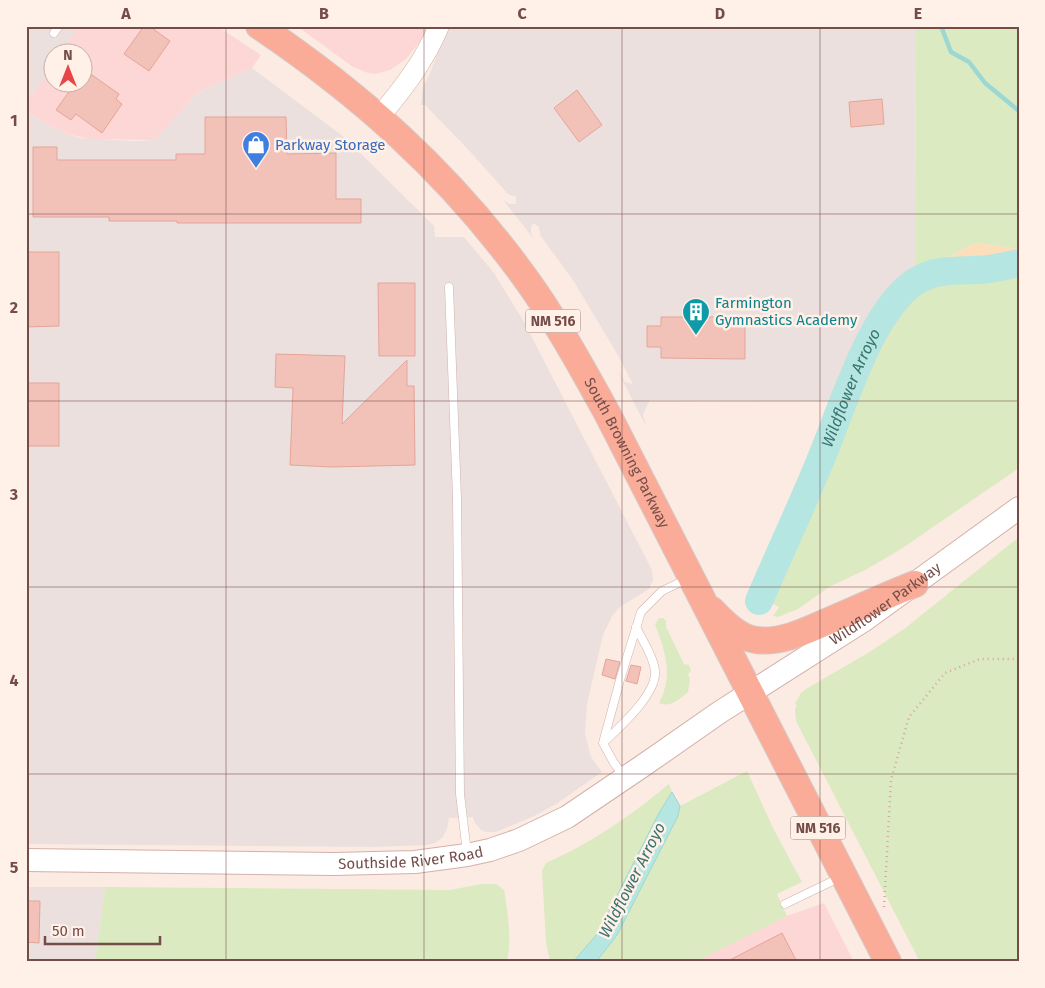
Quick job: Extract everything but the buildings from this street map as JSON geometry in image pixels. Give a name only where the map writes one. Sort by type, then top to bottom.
[{"type":"highway","name":"South Browning Parkway","points":[[259,26],[302,55],[379,116],[434,168],[494,236],[520,269],[574,352],[888,962]]},
{"type":"highway","points":[[697,588],[720,619],[748,638],[775,640],[802,632],[915,584]]},
{"type":"main road","name":"Wildflower Parkway","points":[[749,694],[863,621],[1019,508]]},
{"type":"main road","name":"Southside River Road","points":[[26,860],[369,863],[415,862],[490,850],[519,840],[567,817],[749,694]]},
{"type":"street","points":[[379,116],[408,81],[428,50],[439,26]]},
{"type":"lane","points":[[54,33],[59,26]]},
{"type":"lane","points":[[449,287],[457,498],[460,794],[467,855]]},
{"type":"lane","points":[[625,778],[603,743],[641,612],[662,591],[697,588]]},
{"type":"lane","points":[[603,743],[626,722],[650,691],[655,671],[636,626]]},
{"type":"lane","points":[[785,904],[843,876]]},
{"type":"path","points":[[884,908],[891,780],[909,717],[944,673],[980,659],[1019,659]]},
{"type":"shaded area","points":[[26,26],[79,26],[68,42],[42,42],[42,81],[26,104]]},
{"type":"shaded area","points":[[79,26],[217,26],[261,55],[252,68],[197,93],[155,140],[89,139],[67,134],[26,111],[26,104],[42,81],[42,92],[92,92],[92,42],[68,42]]},
{"type":"shaded area","points":[[297,26],[429,26],[422,39],[406,59],[390,70],[375,74],[353,67]]},
{"type":"shaded area","points":[[448,26],[916,26],[915,268],[894,283],[868,317],[856,338],[834,401],[650,400],[643,414],[646,426],[617,370],[625,382],[633,384],[616,352],[573,280],[540,235],[539,227],[533,223],[531,227],[534,239],[503,200],[510,204],[516,204],[516,196],[509,195],[425,105],[421,105],[423,86],[429,76]]},
{"type":"shaded area","points":[[252,68],[344,137],[434,226],[435,237],[464,237],[494,273],[524,322],[652,570],[653,580],[649,589],[620,607],[612,616],[603,635],[587,704],[585,734],[591,757],[602,772],[556,804],[534,816],[496,832],[481,830],[473,817],[449,818],[443,837],[435,843],[426,845],[372,847],[26,844],[26,111],[67,134],[80,138],[136,141],[155,140],[197,93]]},
{"type":"shaded area","points":[[26,887],[105,887],[95,962],[26,962]]},
{"type":"shaded area","points":[[824,903],[854,962],[702,962],[700,959],[787,916]]},
{"type":"green space","points":[[916,26],[1019,26],[1019,249],[977,243],[943,261],[925,263],[915,268]]},
{"type":"green space","points":[[1019,273],[1019,468],[901,549],[867,569],[829,587],[798,609],[778,617],[773,616],[779,607],[773,604],[768,605],[783,566],[844,427],[879,354],[905,307],[925,286],[937,282],[952,279],[998,277]]},
{"type":"green space","points":[[1019,537],[1019,962],[920,962],[796,721],[795,708],[797,706],[795,703],[806,689],[868,653],[904,629]]},
{"type":"green space","points":[[659,618],[663,618],[666,621],[666,627],[684,664],[689,665],[691,671],[688,674],[690,679],[688,692],[671,704],[659,703],[664,692],[667,673],[665,654],[655,624]]},
{"type":"green space","points":[[747,771],[774,830],[802,882],[777,894],[787,916],[701,959],[702,962],[596,962],[617,935],[678,816],[680,806]]},
{"type":"green space","points":[[669,784],[672,792],[659,813],[598,933],[573,962],[550,962],[546,942],[542,871],[546,863],[610,828]]},
{"type":"green space","points":[[481,884],[496,884],[504,890],[509,935],[507,962],[95,962],[105,887],[450,890]]},
{"type":"sand","points":[[977,243],[1019,249],[1019,273],[998,277],[952,279],[937,282],[925,286],[905,307],[879,354],[844,427],[783,566],[768,605],[762,608],[759,606],[760,602],[758,601],[756,604],[751,604],[750,593],[754,582],[817,455],[845,367],[856,338],[868,317],[894,283],[901,277],[925,263],[944,261]]},
{"type":"water","points":[[672,792],[680,806],[678,816],[617,935],[596,962],[573,962],[598,933],[659,813]]},
{"type":"waterway","points":[[941,26],[951,52],[969,62],[985,83],[1019,111]]},
{"type":"waterway","name":"Wildflower Arroyo","points":[[759,601],[813,479],[848,389],[872,336],[886,312],[901,293],[926,276],[935,273],[989,269],[1019,263]]},
{"type":"place","name":"Parkway Storage","points":[[256,169]]},
{"type":"place","name":"Farmington Gymnastics Academy","points":[[696,336]]}]
